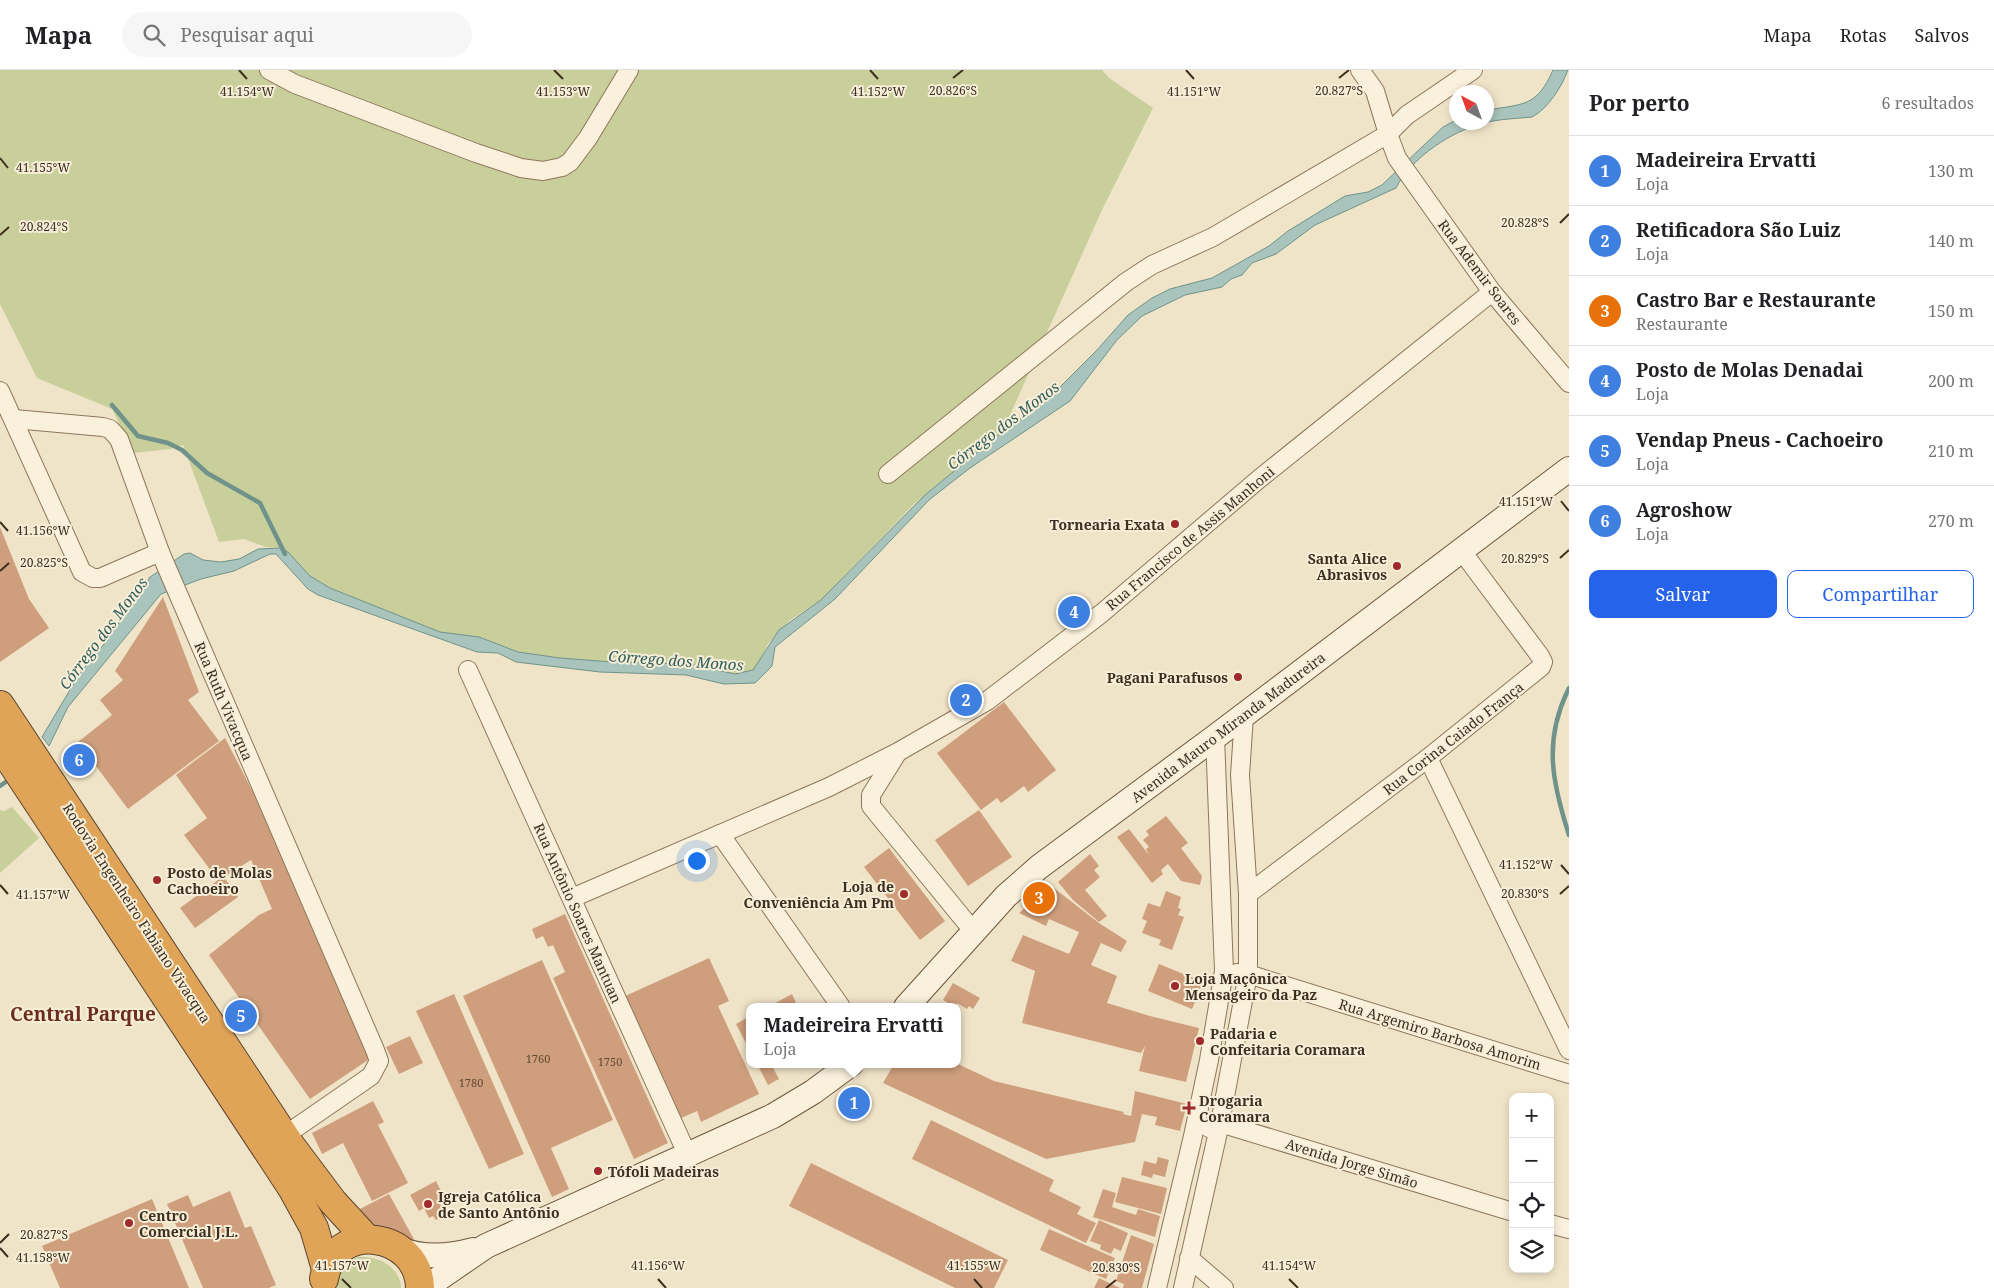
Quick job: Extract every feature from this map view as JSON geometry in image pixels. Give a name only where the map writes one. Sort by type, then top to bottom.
[{"type":"highway","name":"Rodovia Engenheiro Fabiano Vivacqua","points":[[0,705],[9,746],[41,786],[311,1175],[367,1239]]},
{"type":"highway","name":"Rodovia Engenheiro Fabiano Vivacqua","points":[[41,786],[296,1194],[314,1228],[324,1281]]},
{"type":"highway","points":[[324,1281],[337,1251],[351,1242],[367,1239],[398,1249],[413,1262],[417,1271],[420,1288]]},
{"type":"main road","name":"Avenida Mauro Miranda Madureira","points":[[910,1003],[1006,896],[1039,867],[1244,716],[1569,469]]},
{"type":"main road","points":[[398,1249],[414,1254],[432,1256],[462,1253],[486,1246],[773,1116],[813,1092],[846,1068]]},
{"type":"main road","points":[[425,1288],[486,1246]]},
{"type":"street","points":[[269,70],[295,84],[476,152],[521,168],[543,171],[562,167],[570,162],[588,138],[629,70]]},
{"type":"street","name":"Rua Ademir Soares","points":[[1360,70],[1375,91],[1397,158],[1492,292],[1569,383]]},
{"type":"street","points":[[888,474],[1126,282],[1152,265],[1221,233],[1388,134],[1407,115],[1473,70]]},
{"type":"street","name":"Rua Francisco de Assis Manhoni","points":[[572,898],[829,787],[898,752],[987,701],[1102,613],[1259,479],[1492,292]]},
{"type":"street","points":[[0,391],[82,572],[87,576],[100,578],[162,558]]},
{"type":"street","name":"Rua Ruth Vivacqua","points":[[14,419],[103,427],[115,434],[119,439],[176,592],[379,1061],[371,1076],[284,1136]]},
{"type":"street","name":"Rua Corina Caiado França","points":[[1248,894],[1428,758],[1529,679],[1541,667],[1543,662],[1461,550]]},
{"type":"street","name":"Rua Antônio Soares Mantuan","points":[[468,670],[688,1156]]},
{"type":"street","points":[[1183,1288],[1220,1123],[1248,974],[1248,894],[1240,775],[1244,716]]},
{"type":"street","points":[[1156,1288],[1193,1136],[1209,1060],[1224,971],[1215,737]]},
{"type":"street","points":[[898,752],[871,795],[871,806],[974,932]]},
{"type":"street","points":[[1428,758],[1569,1050]]},
{"type":"street","points":[[720,834],[838,1003]]},
{"type":"street","name":"Rua Argemiro Barbosa Amorim","points":[[1224,971],[1248,974],[1569,1074]]},
{"type":"street","points":[[1193,1136],[1220,1123]]},
{"type":"street","name":"Avenida Jorge Simão","points":[[1220,1123],[1509,1211]]},
{"type":"street","points":[[1178,1199],[1201,1203]]},
{"type":"street","points":[[1554,1225],[1569,1229]]},
{"type":"street","points":[[1189,1258],[1224,1288]]},
{"type":"green space","points":[[0,70],[1102,70],[1109,78],[1153,108],[1101,212],[1011,413],[1008,427],[914,504],[821,600],[789,621],[768,644],[759,663],[753,670],[735,674],[689,664],[612,662],[560,658],[518,652],[479,637],[440,632],[330,588],[310,576],[288,552],[280,548],[266,547],[244,539],[219,542],[183,445],[170,449],[134,453],[112,409],[37,378],[0,304]]},
{"type":"green space","points":[[12,807],[39,838],[0,873],[0,810],[4,811]]},
{"type":"green space","points":[[357,1257],[379,1260],[392,1268],[400,1280],[401,1288],[337,1288],[337,1278],[341,1270],[348,1262]]},
{"type":"water","points":[[1553,70],[1568,70],[1554,96],[1544,109],[1532,117],[1494,121],[1494,109],[1528,102],[1541,91]]},
{"type":"water","points":[[1449,124],[1449,130],[1463,130],[1429,150],[1410,168],[1396,188],[1315,225],[1276,254],[1252,263],[1242,275],[1231,279],[1222,287],[1185,295],[1142,316],[1117,340],[1070,401],[970,468],[929,500],[835,599],[775,647],[772,666],[755,683],[724,684],[686,675],[600,672],[516,662],[498,653],[477,652],[318,595],[308,589],[276,554],[270,554],[234,571],[201,579],[161,594],[68,707],[49,746],[42,737],[80,673],[105,643],[150,577],[184,554],[190,553],[203,560],[221,562],[239,559],[258,549],[280,548],[288,552],[310,576],[330,588],[440,632],[479,637],[518,652],[560,658],[612,662],[689,664],[735,674],[753,670],[779,630],[821,600],[925,495],[1008,427],[1046,401],[1097,350],[1128,315],[1152,298],[1170,289],[1212,278],[1269,246],[1288,231],[1345,196],[1368,192],[1382,185],[1443,127]]},
{"type":"building","points":[[0,527],[29,599],[49,628],[0,662]]},
{"type":"building","points":[[163,597],[199,692],[188,700],[219,741],[128,809],[78,742],[112,715],[100,700],[123,680],[115,671]]},
{"type":"building","points":[[1004,702],[1056,770],[1028,792],[1024,786],[1001,803],[997,798],[981,810],[937,753]]},
{"type":"building","points":[[225,738],[253,792],[371,1058],[310,1099],[209,955],[259,915],[272,909],[251,860],[224,877],[238,897],[195,928],[180,908],[218,880],[184,835],[207,818],[176,775]]},
{"type":"building","points":[[979,810],[1012,857],[968,886],[935,840]]},
{"type":"building","points":[[1166,816],[1188,843],[1181,848],[1202,876],[1200,885],[1181,881],[1168,864],[1161,870],[1163,874],[1152,883],[1117,837],[1129,829],[1149,855],[1146,849],[1149,847],[1143,840],[1149,835],[1146,831]]},
{"type":"building","name":"Loja de Conveniência Am Pm","points":[[889,848],[945,921],[920,940],[864,867]]},
{"type":"building","points":[[1090,854],[1099,866],[1094,870],[1100,877],[1085,890],[1107,916],[1099,922],[1073,900],[1058,882]]},
{"type":"building","points":[[1050,885],[1099,923],[1127,941],[1121,952],[1101,943],[1091,965],[1117,976],[1107,1003],[1199,1028],[1186,1082],[1139,1071],[1145,1046],[1141,1053],[1022,1023],[1035,971],[1011,961],[1023,935],[1069,954],[1079,932],[1049,919],[1046,926],[1019,913],[1028,905],[1035,909]]},
{"type":"building","points":[[1166,891],[1181,897],[1178,908],[1181,909],[1178,915],[1184,917],[1172,950],[1159,945],[1161,940],[1142,933],[1147,921],[1142,919],[1148,903],[1160,907]]},
{"type":"building","points":[[565,914],[668,1143],[634,1159],[553,978],[565,972],[553,945],[548,947],[543,936],[536,939],[532,929]]},
{"type":"building","points":[[709,958],[729,1001],[718,1006],[759,1094],[701,1122],[697,1111],[679,1119],[623,997]]},
{"type":"building","points":[[542,960],[613,1120],[551,1148],[569,1189],[552,1197],[463,996]]},
{"type":"building","name":"Loja Maçônica Mensageiro da Paz","points":[[1159,964],[1203,982],[1192,1009],[1148,991]]},
{"type":"building","points":[[953,983],[980,998],[973,1009],[969,1006],[967,1009],[961,1005],[961,1003],[948,1003],[943,1000]]},
{"type":"building","points":[[454,994],[524,1154],[489,1169],[416,1011]]},
{"type":"building","points":[[792,994],[796,1003],[775,1003]]},
{"type":"building","points":[[746,1018],[746,1043],[736,1024]]},
{"type":"building","points":[[410,1036],[423,1063],[399,1074],[386,1047]]},
{"type":"building","points":[[961,1065],[994,1081],[1124,1112],[1123,1114],[1131,1116],[1135,1091],[1187,1104],[1180,1131],[1155,1125],[1157,1117],[1142,1114],[1135,1142],[1046,1159],[883,1083],[892,1068],[961,1068]]},
{"type":"building","points":[[759,1068],[773,1068],[779,1079],[768,1085]]},
{"type":"building","points":[[373,1101],[384,1122],[378,1125],[408,1183],[372,1201],[343,1143],[322,1154],[312,1133]]},
{"type":"building","points":[[931,1120],[1054,1180],[1049,1191],[1081,1207],[1077,1214],[1096,1223],[1086,1243],[912,1159]]},
{"type":"building","points":[[1158,1157],[1169,1160],[1165,1177],[1153,1174],[1152,1178],[1141,1175],[1144,1161],[1156,1164]]},
{"type":"building","points":[[811,1163],[1008,1260],[994,1288],[955,1288],[789,1206]]},
{"type":"building","points":[[1122,1177],[1167,1188],[1161,1214],[1115,1202]]},
{"type":"building","name":"Igreja Católica de Santo Antônio","points":[[436,1181],[444,1197],[438,1200],[444,1211],[440,1213],[442,1217],[436,1220],[433,1216],[429,1218],[424,1208],[419,1211],[410,1195]]},
{"type":"building","points":[[1103,1189],[1116,1193],[1112,1207],[1136,1215],[1138,1209],[1160,1216],[1155,1237],[1093,1217]]},
{"type":"building","points":[[230,1191],[245,1228],[251,1226],[276,1285],[269,1288],[203,1288],[167,1204],[188,1195],[193,1207]]},
{"type":"building","points":[[389,1194],[415,1241],[379,1230],[354,1212]]},
{"type":"building","name":"Centro Comercial J.L.","points":[[152,1199],[189,1288],[60,1288],[42,1246]]},
{"type":"building","points":[[1099,1220],[1128,1233],[1121,1251],[1114,1248],[1111,1254],[1100,1249],[1101,1245],[1090,1241]]},
{"type":"building","points":[[1049,1229],[1115,1258],[1106,1279],[1040,1250]]},
{"type":"building","points":[[1131,1235],[1154,1244],[1142,1288],[1123,1288],[1124,1284],[1116,1281]]},
{"type":"building","points":[[1099,1278],[1120,1288],[1094,1288]]},
{"type":"waterway","points":[[112,405],[138,436],[168,443],[182,450],[207,473],[260,503],[285,554]]},
{"type":"waterway","points":[[1569,688],[1561,707],[1553,743],[1553,761],[1558,797],[1569,835]]},
{"type":"waterway","name":"Córrego dos Monos","points":[[0,786],[10,779]]},
{"type":"place","name":"Tornearia Exata","points":[[1175,524]]},
{"type":"place","name":"Santa Alice Abrasivos","points":[[1397,566]]},
{"type":"place","name":"Posto de Molas Denadai","points":[[1074,612]]},
{"type":"place","name":"Pagani Parafusos","points":[[1238,677]]},
{"type":"place","name":"Retificadora São Luiz","points":[[966,700]]},
{"type":"place","name":"Agroshow","points":[[79,760]]},
{"type":"place","name":"Posto de Molas Cachoeiro","points":[[157,880]]},
{"type":"place","name":"Loja de Conveniência Am Pm","points":[[904,894]]},
{"type":"place","name":"Castro Bar e Restaurante","points":[[1039,898]]},
{"type":"place","name":"Loja Maçônica Mensageiro da Paz","points":[[1175,986]]},
{"type":"place","name":"Vendap Pneus - Cachoeiro","points":[[241,1016]]},
{"type":"place","name":"Padaria e Confeitaria Coramara","points":[[1200,1041]]},
{"type":"place","name":"Madeireira Ervatti","points":[[854,1103]]},
{"type":"place","name":"Drogaria Coramara","points":[[1189,1108]]},
{"type":"place","name":"Tófoli Madeiras","points":[[598,1171]]},
{"type":"place","name":"Igreja Católica de Santo Antônio","points":[[428,1204]]},
{"type":"place","name":"Centro Comercial J.L.","points":[[129,1223]]},
{"type":"district","name":"Central Parque","points":[[83,1014]]}]
